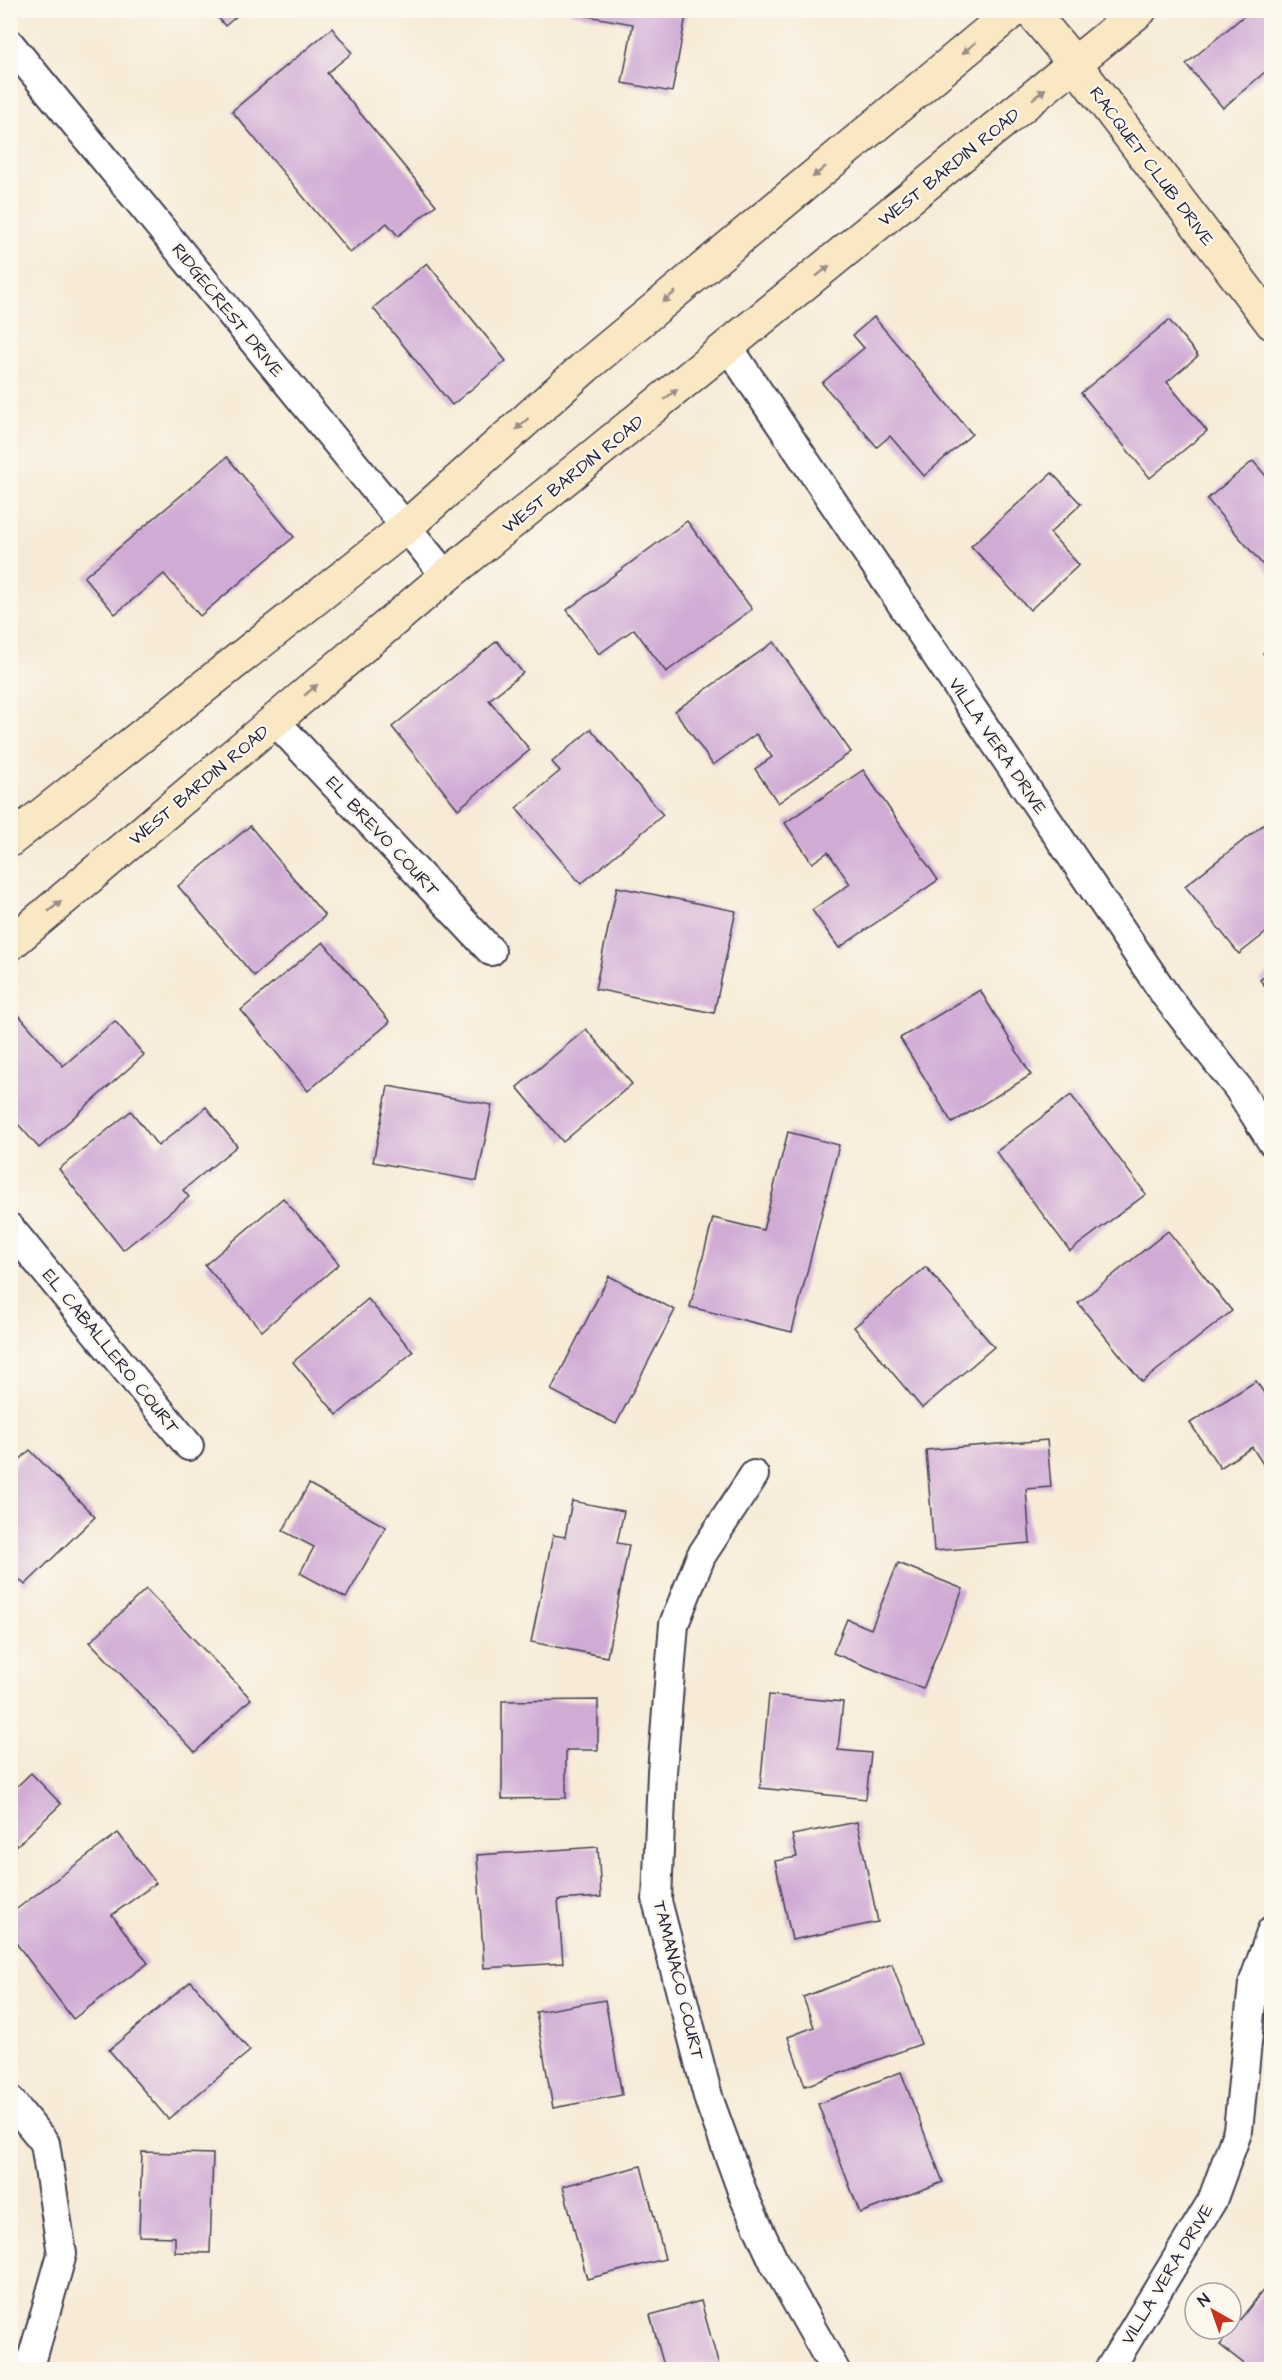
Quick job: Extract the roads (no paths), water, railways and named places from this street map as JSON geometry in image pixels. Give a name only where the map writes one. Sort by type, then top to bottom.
[{"type":"main road","points":[[10,840],[406,527],[594,360],[1014,10]]},
{"type":"main road","name":"RACQUET CLUB DRIVE","points":[[1030,10],[1075,64],[1272,323]]},
{"type":"main road","name":"WEST BARDIN ROAD","points":[[10,944],[446,576],[729,348],[1140,10]]},
{"type":"street","name":"RIDGECREST DRIVE","points":[[10,44],[446,576]]},
{"type":"street","name":"VILLA VERA DRIVE","points":[[729,348],[1160,986],[1238,1088],[1272,1142]]},
{"type":"street","name":"EL BREVO COURT","points":[[275,721],[491,951]]},
{"type":"street","name":"EL CABALLERO COURT","points":[[10,1228],[189,1446]]},
{"type":"street","name":"TAMANACO COURT","points":[[754,1475],[701,1556],[674,1624],[662,1772],[657,1901],[709,2100],[745,2199],[774,2262],[835,2370]]},
{"type":"street","name":"VILLA VERA DRIVE","points":[[1109,2370],[1216,2191],[1238,2130],[1254,1984],[1272,1930]]},
{"type":"street","points":[[10,2100],[45,2143],[62,2253],[29,2370]]}]
